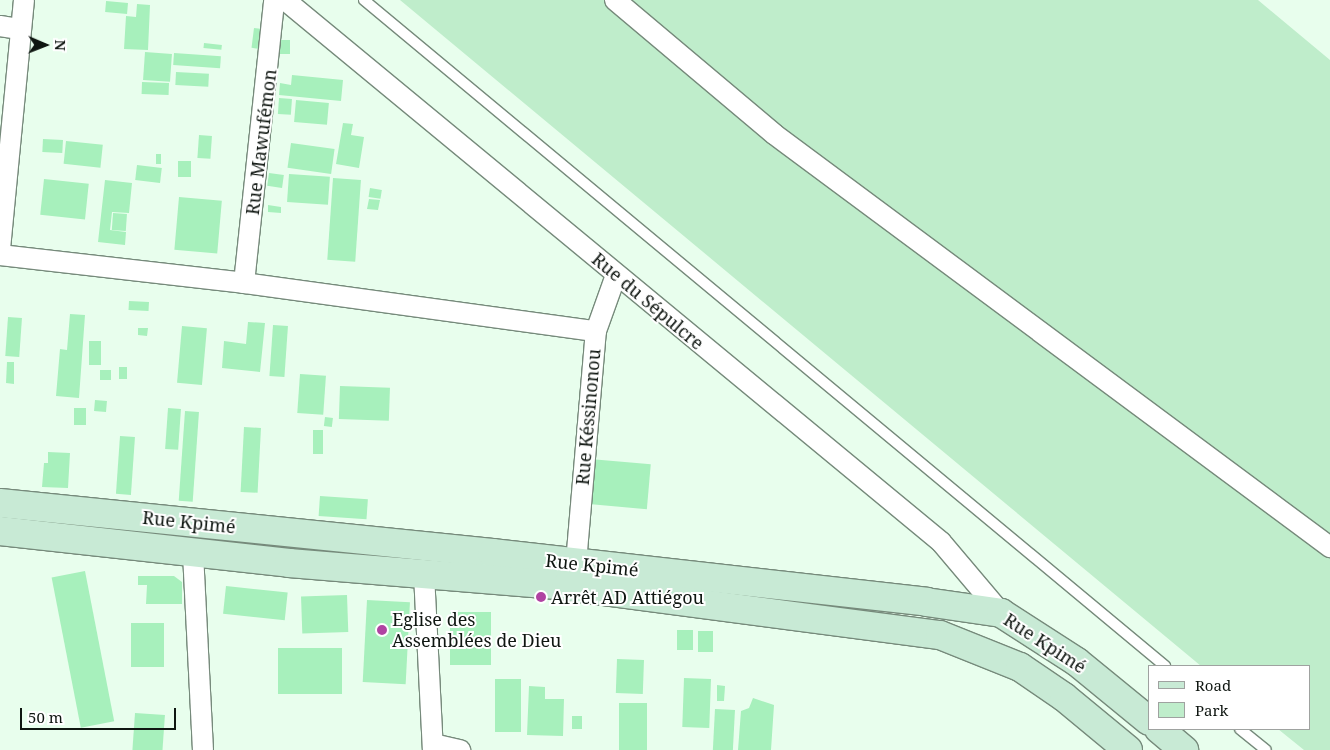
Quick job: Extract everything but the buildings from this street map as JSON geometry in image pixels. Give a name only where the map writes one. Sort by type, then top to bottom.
[{"type":"main road","name":"Rue Kpimé","points":[[0,503],[576,563],[926,602],[1001,613],[1077,662],[1148,720]]},
{"type":"main road","name":"Rue Kpimé","points":[[0,532],[193,553],[566,586],[940,635],[1020,667],[1064,697],[1128,750]]},
{"type":"main road","points":[[1160,730],[1184,750]]},
{"type":"street","points":[[0,249],[10,27],[24,0]]},
{"type":"street","name":"Rue Mawufémon","points":[[244,283],[274,0]]},
{"type":"street","name":"Rue du Sépulcre","points":[[285,0],[940,542],[1001,613]]},
{"type":"street","points":[[615,0],[774,134],[1330,547]]},
{"type":"street","points":[[0,255],[244,283],[596,331]]},
{"type":"street","name":"Rue Késsinonou","points":[[576,563],[596,331],[616,275]]},
{"type":"street","points":[[193,553],[203,750]]},
{"type":"street","points":[[424,574],[433,747],[460,750]]},
{"type":"lane","points":[[364,0],[1164,665]]},
{"type":"lane","points":[[1241,730],[1266,750]]},
{"type":"green space","points":[[400,0],[1258,0],[1330,60],[1330,750],[1304,750],[1279,730],[1310,730],[1310,665],[1200,665]]},
{"type":"place","name":"Arrêt AD Attiégou","points":[[541,597]]},
{"type":"place","name":"Eglise des Assemblées de Dieu","points":[[382,630]]}]
